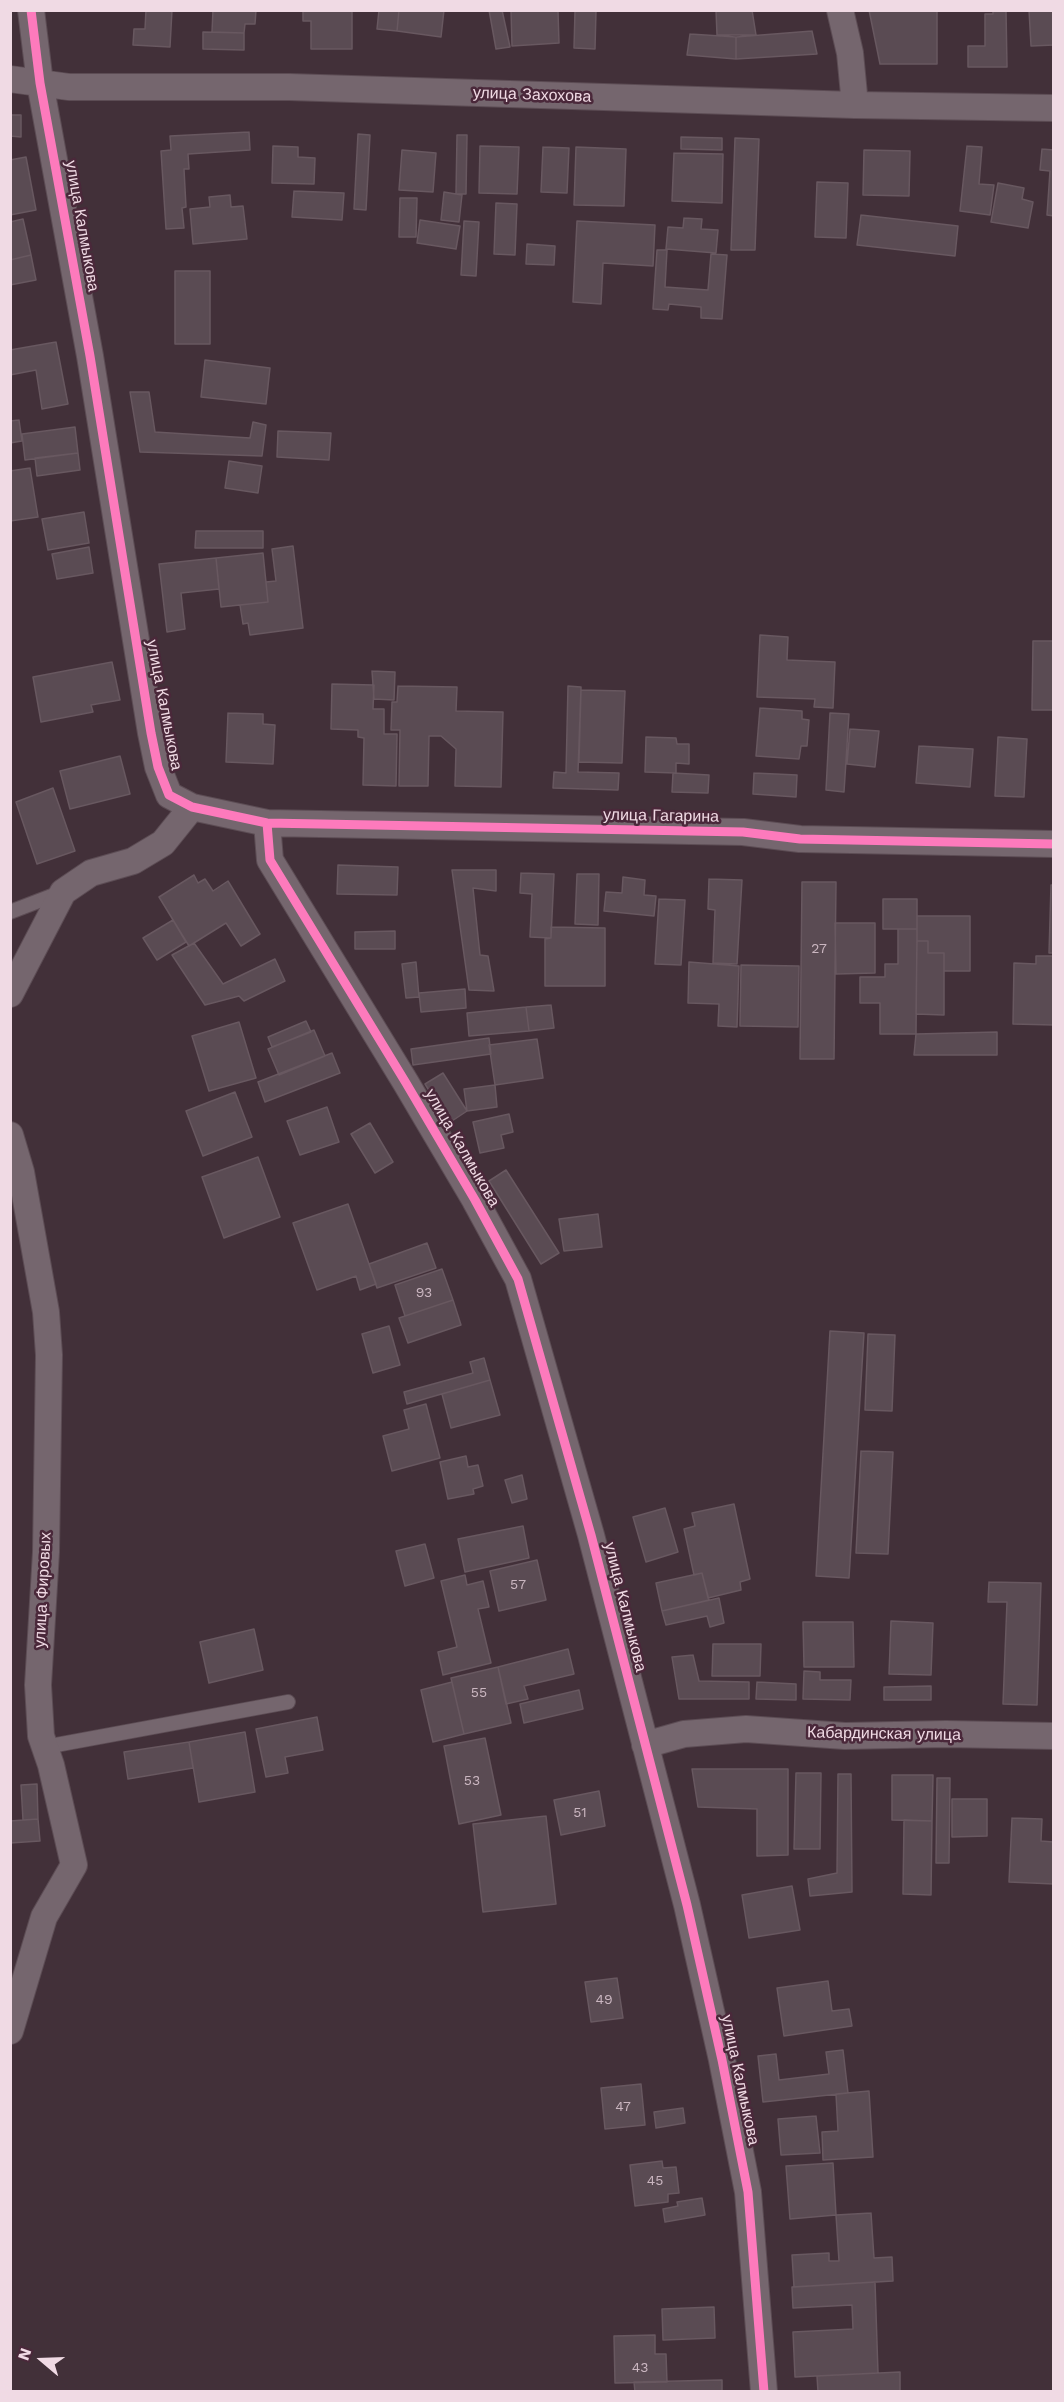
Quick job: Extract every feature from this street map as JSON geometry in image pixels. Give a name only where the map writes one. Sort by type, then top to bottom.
[{"type":"street","name":"улица Калмыкова","points":[[31,10],[40,83],[90,356],[156,756],[169,795],[192,807],[267,823],[270,860],[406,1083],[475,1200],[518,1279],[591,1535],[687,1905],[748,2192],[764,2391]]},
{"type":"street","points":[[840,10],[850,53],[855,105]]},
{"type":"street","name":"улица Захохова","points":[[10,79],[69,87],[300,87],[855,105],[1053,108]]},
{"type":"street","points":[[10,993],[63,891],[91,873],[134,861],[163,843],[192,807]]},
{"type":"street","name":"улица Гагарина","points":[[267,823],[743,832],[800,838],[1053,844]]},
{"type":"street","name":"улица Фировых","points":[[10,1135],[21,1172],[44,1302],[49,1355],[46,1552],[38,1685],[41,1736],[74,1864],[44,1917],[10,2031]]},
{"type":"street","name":"Кабардинская улица","points":[[645,1745],[684,1734],[746,1729],[846,1736],[946,1734],[1053,1736]]},
{"type":"lane","points":[[10,912],[63,891]]},
{"type":"lane","points":[[45,1747],[288,1702]]},
{"type":"building","points":[[146,10],[172,10],[170,47],[133,45],[134,29],[145,29]]},
{"type":"building","points":[[213,10],[256,10],[255,24],[245,24],[244,33],[212,32]]},
{"type":"building","points":[[303,10],[352,10],[352,49],[311,49],[311,21],[303,21]]},
{"type":"building","points":[[379,10],[399,10],[397,31],[377,29]]},
{"type":"building","points":[[399,10],[444,10],[441,37],[397,31]]},
{"type":"building","points":[[489,10],[502,10],[510,47],[496,49]]},
{"type":"building","points":[[511,10],[558,11],[559,43],[512,46]]},
{"type":"building","points":[[716,10],[752,10],[756,35],[717,35]]},
{"type":"building","points":[[869,10],[937,10],[937,64],[880,64]]},
{"type":"building","points":[[993,10],[1006,10],[1007,67],[968,67],[968,46],[985,46],[985,14],[993,14]]},
{"type":"building","points":[[1029,10],[1054,10],[1054,45],[1031,46]]},
{"type":"building","points":[[575,11],[596,11],[595,49],[574,48]]},
{"type":"building","points":[[812,31],[817,54],[736,59],[736,37]]},
{"type":"building","points":[[203,32],[244,33],[244,50],[203,49]]},
{"type":"building","points":[[690,34],[736,37],[736,59],[687,55]]},
{"type":"building","points":[[10,115],[21,115],[21,137],[10,136]]},
{"type":"building","points":[[249,132],[250,150],[188,154],[189,169],[184,169],[186,207],[182,208],[184,228],[166,229],[161,151],[171,150],[170,136]]},
{"type":"building","points":[[358,134],[370,135],[366,210],[354,209]]},
{"type":"building","points":[[457,135],[467,135],[466,194],[456,194]]},
{"type":"building","points":[[681,137],[722,138],[722,150],[681,149]]},
{"type":"building","points":[[735,138],[759,139],[755,250],[731,250]]},
{"type":"building","points":[[273,146],[298,147],[298,157],[315,158],[314,184],[272,183]]},
{"type":"building","points":[[480,146],[519,147],[517,194],[479,193]]},
{"type":"building","points":[[967,146],[982,147],[979,184],[994,185],[990,215],[960,211]]},
{"type":"building","points":[[543,147],[569,148],[567,193],[541,192]]},
{"type":"building","points":[[576,147],[626,149],[624,206],[574,205]]},
{"type":"building","points":[[1042,149],[1054,150],[1054,216],[1047,215],[1050,171],[1040,170]]},
{"type":"building","points":[[402,150],[436,153],[433,192],[399,190]]},
{"type":"building","points":[[864,150],[910,151],[909,196],[863,195]]},
{"type":"building","points":[[674,153],[723,154],[722,203],[672,201]]},
{"type":"building","points":[[26,157],[36,210],[10,215],[10,160]]},
{"type":"building","points":[[817,182],[848,183],[846,238],[815,237]]},
{"type":"building","points":[[998,183],[1024,188],[1022,199],[1033,202],[1028,228],[991,222]]},
{"type":"building","points":[[294,191],[344,193],[342,220],[292,217]]},
{"type":"building","points":[[444,192],[462,195],[459,222],[441,220]]},
{"type":"building","points":[[230,195],[231,207],[243,206],[247,239],[193,244],[190,209],[210,207],[209,197]]},
{"type":"building","points":[[400,198],[417,198],[416,237],[399,237]]},
{"type":"building","points":[[496,203],[517,204],[515,255],[494,254]]},
{"type":"building","points":[[861,215],[958,226],[955,256],[857,245]]},
{"type":"building","points":[[684,218],[702,219],[701,229],[718,230],[716,253],[666,249],[668,227],[683,228]]},
{"type":"building","points":[[23,219],[31,255],[10,260],[10,222]]},
{"type":"building","points":[[420,220],[460,226],[456,249],[417,243]]},
{"type":"building","points":[[464,221],[479,222],[476,276],[461,275]]},
{"type":"building","points":[[577,221],[655,225],[653,266],[603,263],[601,304],[573,302]]},
{"type":"building","points":[[527,244],[555,246],[554,265],[526,264]]},
{"type":"building","points":[[657,250],[667,250],[665,287],[708,290],[711,254],[727,255],[722,319],[701,318],[701,307],[669,304],[668,310],[653,309]]},
{"type":"building","points":[[31,255],[36,280],[10,285],[10,260]]},
{"type":"building","points":[[175,271],[210,271],[210,344],[175,344]]},
{"type":"building","points":[[56,342],[68,404],[42,409],[36,370],[10,375],[10,350]]},
{"type":"building","points":[[205,360],[270,368],[266,404],[201,397]]},
{"type":"building","points":[[130,392],[149,392],[155,432],[250,438],[253,422],[266,425],[262,456],[140,452]]},
{"type":"building","points":[[19,420],[22,441],[10,443],[10,421]]},
{"type":"building","points":[[75,427],[78,453],[25,460],[22,434]]},
{"type":"building","points":[[278,431],[331,433],[329,460],[277,457]]},
{"type":"building","points":[[78,453],[80,470],[37,476],[35,458]]},
{"type":"building","points":[[229,461],[262,466],[258,493],[225,488]]},
{"type":"building","points":[[30,468],[38,517],[10,521],[10,471]]},
{"type":"building","points":[[84,512],[89,543],[48,550],[42,519]]},
{"type":"building","points":[[196,531],[263,531],[263,548],[195,548]]},
{"type":"building","points":[[293,546],[303,628],[250,635],[248,623],[243,624],[240,605],[268,602],[266,582],[276,581],[272,549]]},
{"type":"building","points":[[89,547],[93,573],[57,579],[52,554]]},
{"type":"building","points":[[263,553],[268,602],[221,607],[216,558]]},
{"type":"building","points":[[216,558],[219,589],[181,593],[185,629],[167,632],[159,564]]},
{"type":"building","points":[[760,635],[788,637],[787,660],[835,662],[833,708],[814,707],[815,699],[757,697]]},
{"type":"building","points":[[1033,641],[1054,641],[1054,710],[1032,710]]},
{"type":"building","points":[[112,662],[120,700],[91,705],[93,712],[41,722],[33,677]]},
{"type":"building","points":[[372,671],[395,672],[394,700],[374,699]]},
{"type":"building","points":[[332,684],[374,685],[373,709],[384,709],[384,734],[397,734],[396,786],[363,785],[364,738],[358,737],[358,730],[331,729]]},
{"type":"building","points":[[398,686],[457,687],[456,711],[503,712],[501,787],[455,786],[456,749],[441,736],[429,736],[428,786],[399,786],[400,730],[391,730],[392,702],[397,702]]},
{"type":"building","points":[[568,686],[581,687],[578,772],[619,773],[618,790],[553,788],[554,772],[566,773]]},
{"type":"building","points":[[581,690],[625,691],[622,763],[579,762]]},
{"type":"building","points":[[760,708],[802,711],[802,719],[809,720],[807,746],[801,746],[799,759],[756,756]]},
{"type":"building","points":[[228,713],[263,714],[263,724],[275,725],[273,764],[226,762]]},
{"type":"building","points":[[830,713],[849,714],[844,792],[826,790]]},
{"type":"building","points":[[850,729],[879,731],[875,767],[847,764]]},
{"type":"building","points":[[646,737],[676,738],[677,744],[689,744],[689,764],[676,763],[676,773],[645,772]]},
{"type":"building","points":[[998,737],[1027,739],[1024,797],[995,796]]},
{"type":"building","points":[[919,746],[973,749],[970,787],[916,783]]},
{"type":"building","points":[[120,756],[130,794],[70,809],[60,771]]},
{"type":"building","points":[[673,773],[709,775],[708,793],[672,792]]},
{"type":"building","points":[[754,773],[797,775],[796,797],[753,794]]},
{"type":"building","points":[[53,788],[75,851],[37,864],[16,802]]},
{"type":"building","points":[[338,865],[398,867],[397,895],[337,894]]},
{"type":"building","points":[[452,870],[496,870],[496,891],[473,888],[480,955],[488,956],[494,991],[469,990]]},
{"type":"building","points":[[521,873],[554,874],[551,938],[530,937],[532,894],[520,893]]},
{"type":"building","points":[[577,874],[599,874],[598,925],[575,924]]},
{"type":"building","points":[[194,875],[198,883],[205,879],[213,891],[228,881],[260,934],[241,946],[226,923],[189,946],[159,897]]},
{"type":"building","points":[[623,877],[645,880],[644,895],[656,896],[654,916],[604,911],[606,892],[622,893]]},
{"type":"building","points":[[709,879],[742,880],[737,964],[713,963],[715,910],[708,909]]},
{"type":"building","points":[[802,882],[836,882],[834,1059],[800,1059]]},
{"type":"building","points":[[1051,885],[1054,885],[1054,953],[1049,953]]},
{"type":"building","points":[[659,899],[685,900],[681,965],[655,964]]},
{"type":"building","points":[[883,899],[917,899],[917,929],[883,929]]},
{"type":"building","points":[[917,916],[970,916],[970,971],[944,971],[944,953],[928,953],[928,941],[917,941]]},
{"type":"building","points":[[173,920],[186,942],[157,960],[143,938]]},
{"type":"building","points":[[835,923],[875,923],[875,973],[836,974]]},
{"type":"building","points":[[551,927],[605,928],[605,986],[545,986],[545,939],[551,938]]},
{"type":"building","points":[[898,929],[917,929],[916,1034],[880,1034],[880,1003],[860,1003],[860,977],[885,977],[885,964],[898,964]]},
{"type":"building","points":[[395,931],[395,949],[355,949],[355,932]]},
{"type":"building","points":[[917,941],[928,941],[928,953],[944,953],[944,1015],[916,1014]]},
{"type":"building","points":[[194,943],[223,984],[275,959],[285,981],[244,1001],[239,996],[205,1005],[172,955]]},
{"type":"building","points":[[1036,956],[1054,956],[1054,1025],[1013,1024],[1014,963],[1036,964]]},
{"type":"building","points":[[416,962],[419,997],[406,998],[402,964]]},
{"type":"building","points":[[689,962],[739,966],[737,1027],[718,1026],[719,1004],[688,1003]]},
{"type":"building","points":[[741,965],[799,966],[798,1027],[740,1026]]},
{"type":"building","points":[[465,989],[466,1008],[421,1012],[419,993]]},
{"type":"building","points":[[551,1005],[554,1028],[529,1031],[526,1007]]},
{"type":"building","points":[[526,1007],[529,1031],[469,1036],[467,1013]]},
{"type":"building","points":[[306,1021],[311,1032],[272,1047],[268,1037]]},
{"type":"building","points":[[239,1022],[256,1078],[209,1091],[192,1036]]},
{"type":"building","points":[[314,1030],[325,1056],[279,1075],[268,1049]]},
{"type":"building","points":[[997,1032],[997,1055],[914,1055],[916,1034]]},
{"type":"building","points":[[489,1038],[491,1054],[413,1065],[411,1049]]},
{"type":"building","points":[[537,1039],[543,1078],[495,1085],[489,1045]]},
{"type":"building","points":[[332,1053],[340,1073],[265,1102],[258,1082]]},
{"type":"building","points":[[443,1073],[467,1111],[449,1123],[425,1084]]},
{"type":"building","points":[[495,1085],[497,1107],[467,1111],[464,1089]]},
{"type":"building","points":[[235,1092],[252,1137],[203,1156],[186,1111]]},
{"type":"building","points":[[327,1107],[339,1142],[300,1155],[287,1121]]},
{"type":"building","points":[[509,1114],[513,1132],[501,1135],[504,1148],[480,1153],[473,1122]]},
{"type":"building","points":[[370,1123],[393,1162],[375,1173],[351,1134]]},
{"type":"building","points":[[258,1157],[280,1217],[224,1238],[202,1177]]},
{"type":"building","points":[[506,1170],[559,1253],[541,1264],[489,1181]]},
{"type":"building","points":[[348,1204],[376,1284],[360,1290],[356,1276],[317,1290],[293,1223]]},
{"type":"building","points":[[598,1214],[602,1247],[564,1251],[559,1219]]},
{"type":"building","points":[[427,1243],[436,1268],[377,1288],[369,1264]]},
{"type":"building","points":[[442,1269],[453,1300],[405,1316],[395,1285]]},
{"type":"building","points":[[453,1300],[461,1325],[408,1343],[399,1318]]},
{"type":"building","points":[[389,1326],[400,1365],[373,1373],[362,1334]]},
{"type":"building","points":[[830,1331],[864,1333],[849,1578],[816,1576]]},
{"type":"building","points":[[868,1334],[895,1335],[892,1411],[865,1410]]},
{"type":"building","points":[[484,1358],[490,1380],[407,1404],[404,1392],[473,1373],[470,1362]]},
{"type":"building","points":[[490,1380],[500,1415],[451,1428],[442,1394]]},
{"type":"building","points":[[426,1404],[440,1458],[392,1471],[383,1436],[409,1429],[404,1410]]},
{"type":"building","points":[[861,1451],[893,1452],[888,1554],[856,1553]]},
{"type":"building","points":[[466,1456],[468,1467],[478,1465],[483,1486],[473,1489],[474,1494],[448,1499],[440,1462]]},
{"type":"building","points":[[522,1475],[527,1499],[512,1503],[505,1480]]},
{"type":"building","points":[[734,1504],[750,1579],[740,1582],[741,1590],[708,1598],[702,1573],[694,1575],[684,1529],[695,1526],[692,1513]]},
{"type":"building","points":[[665,1508],[678,1552],[646,1562],[633,1517]]},
{"type":"building","points":[[523,1526],[529,1558],[465,1572],[458,1539]]},
{"type":"building","points":[[425,1544],[434,1578],[405,1586],[396,1551]]},
{"type":"building","points":[[537,1560],[546,1600],[499,1611],[490,1571]]},
{"type":"building","points":[[702,1573],[709,1600],[662,1611],[656,1583]]},
{"type":"building","points":[[465,1575],[467,1585],[483,1581],[489,1607],[478,1609],[491,1663],[443,1675],[438,1652],[457,1647],[441,1581]]},
{"type":"building","points":[[989,1582],[1041,1583],[1037,1705],[1003,1704],[1007,1602],[988,1602]]},
{"type":"building","points":[[719,1598],[724,1623],[710,1627],[707,1616],[666,1625],[662,1611]]},
{"type":"building","points":[[891,1621],[933,1623],[931,1675],[889,1674]]},
{"type":"building","points":[[803,1622],[853,1622],[854,1667],[804,1667]]},
{"type":"building","points":[[254,1629],[263,1670],[209,1683],[200,1642]]},
{"type":"building","points":[[713,1644],[761,1644],[760,1676],[712,1676]]},
{"type":"building","points":[[568,1649],[574,1674],[524,1686],[528,1699],[506,1704],[498,1667]]},
{"type":"building","points":[[693,1655],[699,1681],[749,1682],[749,1699],[679,1699],[672,1657]]},
{"type":"building","points":[[498,1667],[511,1723],[464,1734],[451,1678]]},
{"type":"building","points":[[804,1671],[820,1672],[820,1680],[851,1680],[850,1700],[803,1699]]},
{"type":"building","points":[[452,1682],[464,1734],[433,1742],[421,1690]]},
{"type":"building","points":[[757,1682],[796,1684],[796,1700],[756,1699]]},
{"type":"building","points":[[931,1686],[931,1700],[884,1700],[884,1687]]},
{"type":"building","points":[[579,1690],[583,1709],[524,1723],[520,1704]]},
{"type":"building","points":[[317,1717],[323,1750],[285,1757],[288,1773],[266,1777],[256,1729]]},
{"type":"building","points":[[245,1732],[255,1792],[199,1802],[189,1742]]},
{"type":"building","points":[[485,1738],[501,1815],[459,1824],[444,1746]]},
{"type":"building","points":[[189,1742],[193,1768],[128,1779],[124,1752]]},
{"type":"building","points":[[692,1769],[788,1769],[788,1855],[757,1856],[757,1809],[698,1807]]},
{"type":"building","points":[[796,1773],[821,1773],[820,1849],[794,1849]]},
{"type":"building","points":[[838,1774],[851,1774],[852,1892],[810,1896],[808,1879],[837,1873]]},
{"type":"building","points":[[892,1775],[933,1775],[932,1821],[892,1820]]},
{"type":"building","points":[[937,1778],[950,1778],[949,1863],[936,1863]]},
{"type":"building","points":[[37,1784],[38,1819],[23,1820],[21,1785]]},
{"type":"building","points":[[599,1791],[605,1826],[561,1835],[554,1800]]},
{"type":"building","points":[[952,1799],[987,1799],[987,1836],[952,1837]]},
{"type":"building","points":[[546,1816],[556,1904],[483,1912],[473,1824]]},
{"type":"building","points":[[1012,1818],[1042,1819],[1041,1841],[1054,1842],[1054,1884],[1009,1882]]},
{"type":"building","points":[[38,1819],[40,1841],[10,1843],[10,1821]]},
{"type":"building","points":[[904,1820],[932,1821],[931,1895],[903,1894]]},
{"type":"building","points":[[792,1886],[800,1930],[749,1938],[742,1895]]},
{"type":"building","points":[[617,1978],[623,2018],[591,2022],[585,1982]]},
{"type":"building","points":[[828,1981],[832,2011],[849,2009],[852,2026],[784,2036],[777,1988]]},
{"type":"building","points":[[843,2050],[848,2093],[763,2102],[758,2056],[776,2054],[779,2080],[829,2074],[826,2052]]},
{"type":"building","points":[[641,2084],[645,2125],[605,2129],[601,2088]]},
{"type":"building","points":[[869,2091],[873,2157],[823,2160],[822,2132],[838,2131],[836,2094]]},
{"type":"building","points":[[683,2108],[685,2123],[656,2128],[654,2112]]},
{"type":"building","points":[[816,2116],[820,2153],[781,2155],[778,2119]]},
{"type":"building","points":[[662,2161],[663,2168],[676,2167],[679,2193],[668,2194],[668,2202],[635,2206],[630,2165]]},
{"type":"building","points":[[833,2163],[836,2215],[790,2219],[786,2166]]},
{"type":"building","points":[[702,2198],[705,2215],[665,2222],[663,2209],[678,2206],[677,2202]]},
{"type":"building","points":[[871,2213],[874,2258],[892,2257],[893,2281],[794,2287],[792,2255],[829,2253],[829,2261],[839,2261],[836,2215]]},
{"type":"building","points":[[875,2282],[878,2373],[795,2377],[793,2332],[853,2329],[852,2305],[793,2308],[792,2287]]},
{"type":"building","points":[[714,2307],[715,2338],[663,2340],[662,2309]]},
{"type":"building","points":[[655,2335],[655,2354],[666,2354],[667,2382],[615,2383],[614,2336]]},
{"type":"building","points":[[900,2372],[900,2392],[818,2392],[817,2376]]},
{"type":"building","points":[[722,2380],[722,2392],[635,2392],[634,2382]]},
{"type":"cycle path","points":[[31,10],[40,83],[90,356],[151,733],[158,767],[169,795],[192,807],[267,823],[743,832],[800,839],[1054,844]]},
{"type":"cycle path","points":[[267,823],[270,860],[406,1083],[475,1200],[518,1279],[591,1535],[687,1905],[722,2060],[748,2192],[764,2392]]}]
